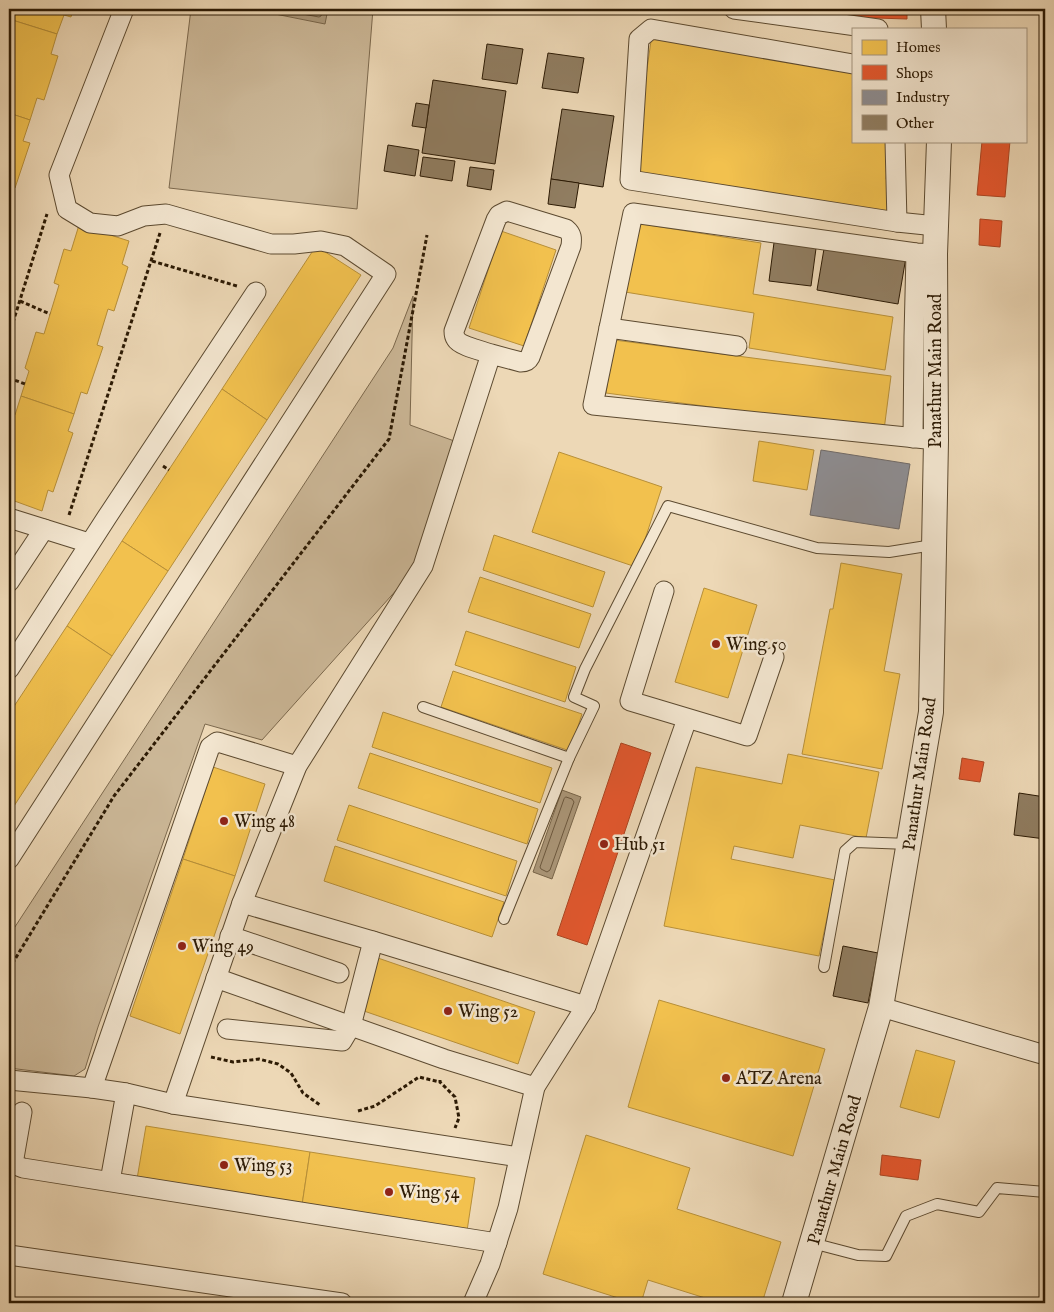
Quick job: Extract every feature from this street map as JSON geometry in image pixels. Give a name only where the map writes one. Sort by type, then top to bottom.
[{"type":"street","points":[[9,859],[386,274],[345,246],[321,241],[271,244],[166,214],[144,216],[118,226],[90,223],[67,209],[59,175],[124,9]]},
{"type":"street","points":[[734,9],[871,28]]},
{"type":"street","points":[[933,9],[934,28]]},
{"type":"street","points":[[852,64],[651,29],[639,39],[630,180],[897,222],[936,226]]},
{"type":"street","points":[[895,142],[897,222]]},
{"type":"street","name":"Panathur Main Road","points":[[794,1303],[882,1006],[931,712],[933,545],[924,439],[926,254],[936,226],[939,142]]},
{"type":"street","points":[[507,211],[566,229],[570,233],[571,246],[529,360],[521,362],[491,354],[461,344],[454,336],[454,331],[499,215],[507,211]]},
{"type":"street","points":[[924,439],[593,404],[633,212],[926,254]]},
{"type":"street","points":[[9,669],[256,292]]},
{"type":"street","points":[[609,328],[737,346]]},
{"type":"street","points":[[173,1104],[242,903],[297,766],[423,566],[491,354]]},
{"type":"street","points":[[9,518],[90,543]]},
{"type":"street","points":[[9,582],[44,529]]},
{"type":"street","points":[[664,591],[630,701],[747,736],[774,657]]},
{"type":"street","points":[[473,1303],[490,1264],[508,1208],[535,1087],[586,1006],[687,719]]},
{"type":"street","points":[[92,1088],[210,747],[217,742],[297,766]]},
{"type":"street","points":[[242,903],[586,1006]]},
{"type":"street","points":[[230,936],[339,974]]},
{"type":"street","points":[[227,1029],[342,1040],[351,1026],[373,941]]},
{"type":"street","points":[[216,978],[444,1059],[535,1087]]},
{"type":"street","points":[[882,1006],[1045,1055]]},
{"type":"street","points":[[9,1080],[126,1093],[173,1104],[520,1157]]},
{"type":"street","points":[[110,1181],[126,1093]]},
{"type":"street","points":[[22,1112],[14,1162],[23,1168],[497,1243]]},
{"type":"street","points":[[9,1255],[342,1303]]},
{"type":"lane","points":[[504,919],[569,758],[594,706],[574,697],[585,668],[668,506],[817,548],[889,552],[933,545]]},
{"type":"lane","points":[[423,707],[569,758]]},
{"type":"lane","points":[[824,967],[845,851],[855,842],[909,844]]},
{"type":"lane","points":[[812,1243],[858,1255],[886,1256],[906,1216],[936,1204],[979,1212],[997,1188],[1045,1192]]},
{"type":"path","points":[[9,335],[49,208]]},
{"type":"path","points":[[62,535],[166,214]]},
{"type":"path","points":[[9,969],[114,796],[388,438],[427,235]]},
{"type":"path","points":[[152,261],[256,292]]},
{"type":"path","points":[[20,302],[50,314]]},
{"type":"path","points":[[9,378],[25,384]]},
{"type":"path","points":[[9,702],[14,706]]},
{"type":"path","points":[[190,1053],[233,1062],[259,1059],[278,1064],[291,1073],[303,1094],[322,1107]]},
{"type":"path","points":[[440,1082],[444,1059]]},
{"type":"path","points":[[357,1112],[375,1106],[419,1076],[440,1082],[455,1097],[459,1118],[452,1133]]},
{"type":"shaded area","points":[[191,9],[373,9],[357,209],[169,188]]},
{"type":"shaded area","points":[[413,296],[410,425],[457,442],[417,567],[262,740],[205,724],[98,1027],[85,1069],[74,1076],[9,1068],[9,936],[393,348]]},
{"type":"water","points":[[250,9],[328,9],[325,24]]},
{"type":"water","points":[[562,790],[581,797],[552,879],[533,872]]},
{"type":"building: Homes","points":[[9,9],[73,9],[71,17],[64,15],[57,34],[9,19]]},
{"type":"building: Homes","points":[[9,19],[57,34],[51,54],[58,56],[44,100],[37,98],[30,120],[9,113]]},
{"type":"building: Homes","points":[[652,34],[852,73],[852,142],[891,142],[886,179],[893,180],[888,214],[632,174]]},
{"type":"building: Homes","points":[[9,113],[30,120],[23,141],[30,143],[15,188],[9,186]]},
{"type":"building: Homes","points":[[636,223],[761,243],[753,294],[893,317],[885,370],[749,348],[754,313],[625,292]]},
{"type":"building: Homes","points":[[79,225],[129,241],[122,264],[128,267],[114,311],[108,309],[97,345],[103,347],[87,394],[81,392],[74,414],[21,396],[29,371],[25,368],[36,332],[44,334],[59,285],[54,283],[64,249],[71,251]]},
{"type":"building: Homes","points":[[501,231],[556,250],[524,346],[469,328]]},
{"type":"building: Homes","points":[[316,246],[361,275],[267,420],[222,389]]},
{"type":"building: Homes","points":[[614,340],[891,376],[884,430],[606,393]]},
{"type":"building: Homes","points":[[222,389],[267,420],[168,571],[122,541]]},
{"type":"building: Homes","points":[[21,396],[74,414],[68,431],[73,433],[53,492],[48,490],[42,511],[9,499],[9,417],[10,414],[15,415]]},
{"type":"building: Homes","points":[[759,441],[814,450],[807,490],[753,481]]},
{"type":"building: Homes","points":[[559,452],[662,487],[636,567],[532,532]]},
{"type":"building: Homes","points":[[494,535],[605,572],[593,607],[483,570]]},
{"type":"building: Homes","points":[[122,541],[168,571],[112,656],[67,626]]},
{"type":"building: Homes","points":[[841,563],[902,574],[884,671],[900,674],[882,769],[802,754],[830,609],[833,609]]},
{"type":"building: Homes","points":[[480,577],[591,614],[579,648],[468,612]]},
{"type":"building: Homes","name":"Wing 50","points":[[704,588],[757,605],[728,698],[675,682]]},
{"type":"building: Homes","points":[[67,626],[112,656],[14,806],[9,803],[9,714]]},
{"type":"building: Homes","points":[[466,631],[576,667],[565,702],[455,665]]},
{"type":"building: Homes","points":[[453,671],[582,714],[570,751],[441,707]]},
{"type":"building: Homes","points":[[383,712],[552,768],[540,803],[372,747]]},
{"type":"building: Homes","points":[[370,753],[538,809],[527,844],[358,788]]},
{"type":"building: Homes","points":[[788,754],[879,772],[866,838],[800,825],[793,858],[734,846],[731,859],[835,880],[819,956],[664,926],[696,767],[782,784]]},
{"type":"building: Homes","name":"Wing 48","points":[[213,767],[265,784],[235,876],[183,859]]},
{"type":"building: Homes","points":[[349,805],[517,861],[506,896],[337,840]]},
{"type":"building: Homes","points":[[335,846],[504,902],[492,937],[324,881]]},
{"type":"building: Homes","name":"Wing 49","points":[[183,859],[235,876],[180,1034],[130,1016]]},
{"type":"building: Homes","name":"Wing 52","points":[[375,957],[535,1012],[518,1064],[361,1010]]},
{"type":"building: Homes","name":"ATZ Arena","points":[[659,1000],[825,1049],[793,1156],[628,1107]]},
{"type":"building: Homes","points":[[916,1050],[955,1061],[939,1118],[900,1107]]},
{"type":"building: Homes","name":"Wing 53","points":[[146,1126],[310,1152],[302,1205],[137,1179]]},
{"type":"building: Homes","points":[[586,1135],[690,1168],[677,1209],[781,1242],[762,1303],[721,1303],[648,1280],[641,1303],[634,1303],[543,1274]]},
{"type":"building: Homes","name":"Wing 54","points":[[310,1152],[475,1178],[467,1231],[302,1205]]},
{"type":"building: Shops","points":[[846,9],[907,9],[907,19],[846,17]]},
{"type":"building: Shops","points":[[982,142],[1010,142],[1005,197],[977,195]]},
{"type":"building: Shops","points":[[980,219],[1002,221],[1000,247],[979,245]]},
{"type":"building: Shops","name":"Hub 51","points":[[621,743],[651,753],[587,945],[557,935]]},
{"type":"building: Shops","points":[[962,758],[984,762],[980,782],[959,779]]},
{"type":"building: Shops","points":[[882,1155],[921,1160],[918,1180],[880,1175]]},
{"type":"building: Industry","points":[[821,450],[910,464],[899,529],[810,515]]},
{"type":"building: Other","points":[[487,44],[523,49],[517,84],[482,79]]},
{"type":"building: Other","points":[[548,53],[584,58],[578,93],[542,88]]},
{"type":"building: Other","points":[[433,80],[506,91],[495,164],[422,153]]},
{"type":"building: Other","points":[[416,103],[429,105],[426,128],[412,126]]},
{"type":"building: Other","points":[[562,109],[614,116],[603,187],[551,179]]},
{"type":"building: Other","points":[[388,145],[419,150],[415,176],[384,171]]},
{"type":"building: Other","points":[[423,157],[455,161],[452,181],[420,176]]},
{"type":"building: Other","points":[[470,167],[494,170],[491,190],[467,186]]},
{"type":"building: Other","points":[[551,179],[579,183],[575,208],[548,204]]},
{"type":"building: Other","points":[[775,235],[817,241],[811,286],[769,281]]},
{"type":"building: Other","points":[[825,243],[906,257],[898,304],[817,290]]},
{"type":"building: Other","points":[[1019,793],[1045,797],[1045,839],[1014,835]]},
{"type":"building: Other","points":[[843,946],[878,953],[868,1003],[833,996]]},
{"type":"place","name":"Wing 50","points":[[716,644]]},
{"type":"place","name":"Wing 48","points":[[224,821]]},
{"type":"place","name":"Hub 51","points":[[604,844]]},
{"type":"place","name":"Wing 49","points":[[182,946]]},
{"type":"place","name":"Wing 52","points":[[448,1011]]},
{"type":"place","name":"ATZ Arena","points":[[726,1078]]},
{"type":"place","name":"Wing 53","points":[[224,1165]]},
{"type":"place","name":"Wing 54","points":[[389,1192]]}]
